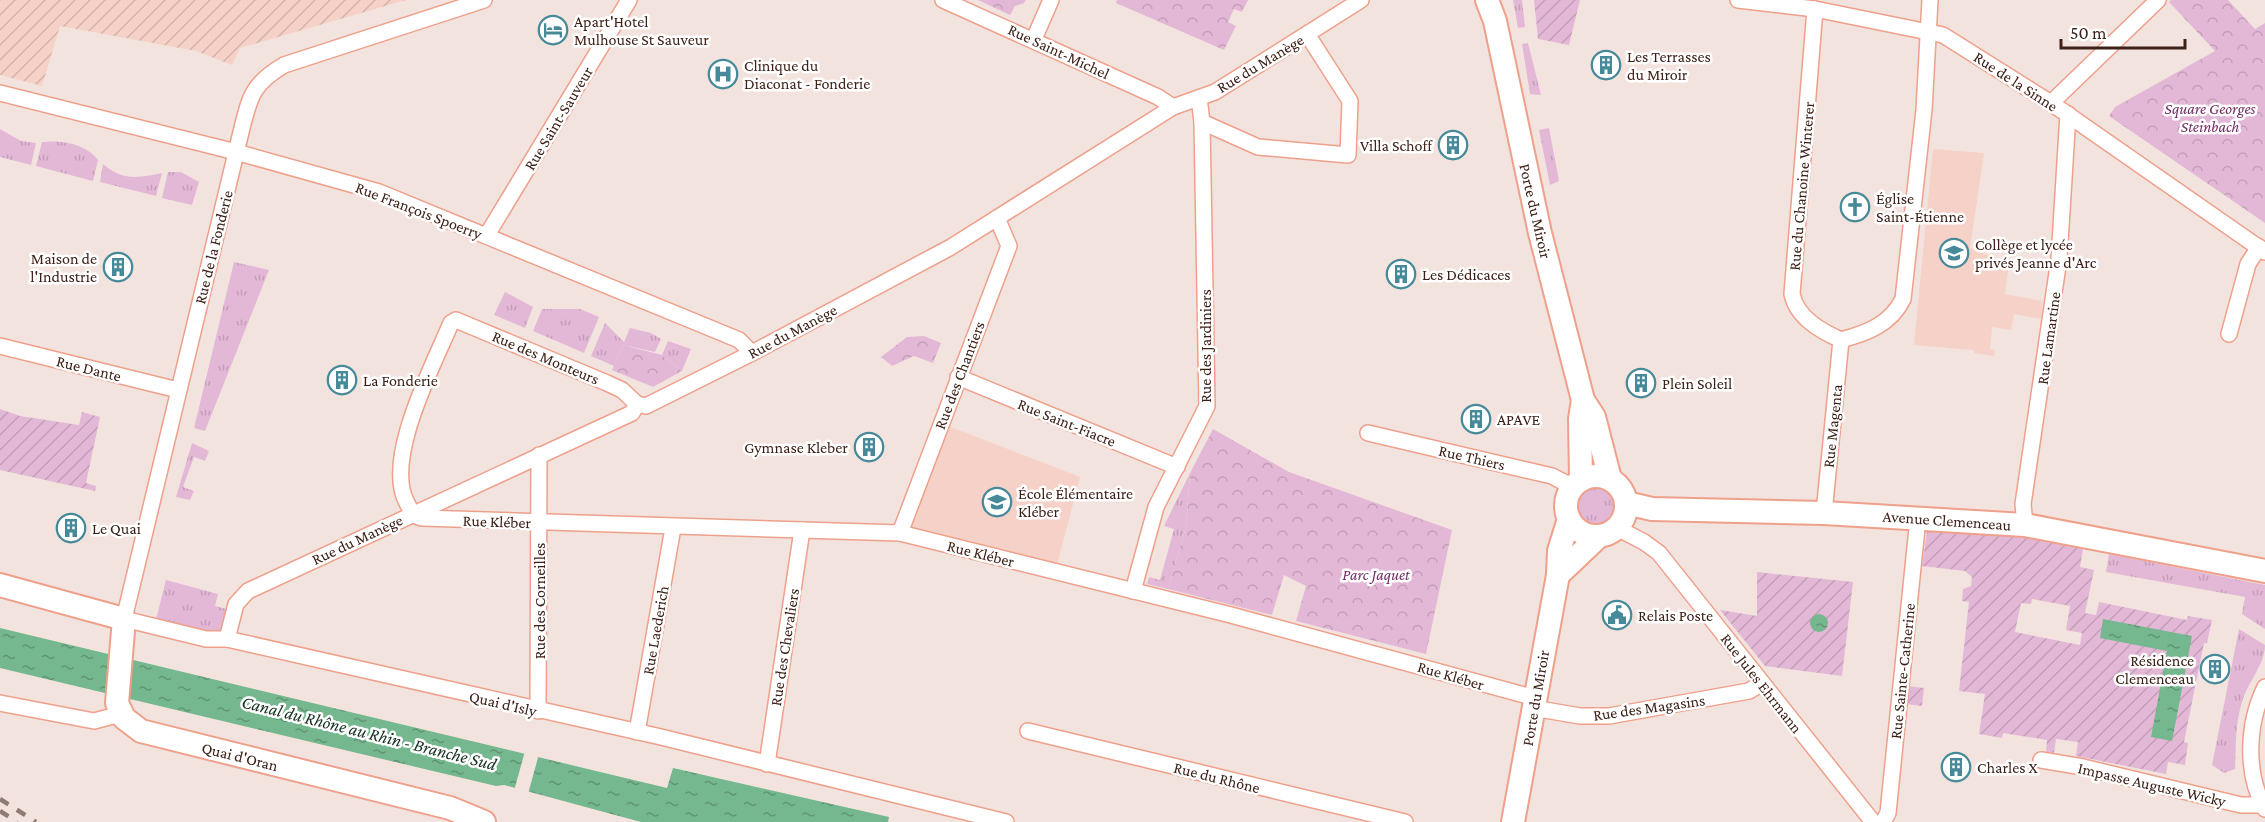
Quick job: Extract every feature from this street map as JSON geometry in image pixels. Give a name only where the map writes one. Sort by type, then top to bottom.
[{"type":"street","name":"Rue de la Fonderie","points":[[120,711],[124,619],[236,152],[254,88],[264,78],[284,65],[484,0]]},
{"type":"street","name":"Rue Saint-Sauveur","points":[[487,235],[629,0]]},
{"type":"street","name":"Rue Saint-Michel","points":[[943,0],[1034,39],[1158,97],[1173,107]]},
{"type":"street","points":[[1034,39],[1051,0]]},
{"type":"street","name":"Rue du Manège","points":[[227,639],[236,604],[248,591],[632,413],[637,404],[646,406],[752,353],[951,247],[1173,107],[1215,92],[1361,0]]},
{"type":"street","name":"Rue de la Sinne","points":[[1738,0],[1815,9],[1929,30],[1958,44],[2052,103],[2262,250],[2248,264],[2229,334]]},
{"type":"street","points":[[1841,340],[1861,335],[1887,320],[1897,311],[1904,299],[1924,110],[1930,0]]},
{"type":"street","points":[[2052,103],[2158,0]]},
{"type":"street","name":"Porte du Miroir","points":[[1493,7],[1540,233],[1583,400],[1594,417],[1610,479]]},
{"type":"street","name":"Rue du Chanoine Winterer","points":[[1815,9],[1792,294],[1804,316],[1822,332],[1841,340]]},
{"type":"street","points":[[1202,122],[1258,147],[1348,155],[1350,101],[1307,34]]},
{"type":"street","name":"Rue François Spoerry","points":[[0,93],[236,152],[379,192],[728,335],[739,340],[752,353]]},
{"type":"street","name":"Rue des Jardiniers","points":[[1133,591],[1156,507],[1207,406],[1202,122],[1199,98]]},
{"type":"street","name":"Rue Lamartine","points":[[2025,525],[2023,504],[2059,259],[2068,114]]},
{"type":"street","name":"Rue des Chantiers","points":[[900,533],[1009,246],[997,218]]},
{"type":"street","name":"Rue des Monteurs","points":[[412,513],[400,487],[406,431],[452,322],[461,320],[607,383],[622,390],[637,404]]},
{"type":"street","name":"Rue Magenta","points":[[1824,513],[1841,340]]},
{"type":"street","name":"Rue Dante","points":[[0,346],[178,390]]},
{"type":"street","name":"Rue Saint-Fiacre","points":[[958,377],[1177,466]]},
{"type":"street","name":"Porte du Miroir","points":[[1577,484],[1583,400]]},
{"type":"street","name":"Rue Thiers","points":[[1368,433],[1552,476],[1577,484]]},
{"type":"street","name":"Rue des Corneilles","points":[[538,711],[539,455]]},
{"type":"street","points":[[1557,575],[1608,532],[1626,512],[1626,503],[1618,485],[1610,479],[1591,477],[1577,484],[1567,503],[1569,519],[1580,532],[1608,532]]},
{"type":"street","name":"Avenue Clemenceau","points":[[1626,503],[1652,509],[1824,513],[2025,525],[2265,571]]},
{"type":"street","name":"Rue Kléber","points":[[412,513],[423,518],[673,528],[900,533],[1133,591],[1534,703]]},
{"type":"street","name":"Rue Sainte-Catherine","points":[[1883,822],[1888,813],[1918,518]]},
{"type":"street","name":"Porte du Miroir","points":[[1513,822],[1557,575],[1559,551],[1569,519]]},
{"type":"street","name":"Rue Laederich","points":[[637,732],[673,528]]},
{"type":"street","name":"Rue des Chevaliers","points":[[767,764],[802,531]]},
{"type":"street","name":"Rue Jules Ehrmann","points":[[1608,532],[1644,542],[1659,553],[1873,822]]},
{"type":"street","name":"Quai d'Isly","points":[[0,585],[206,639],[227,639],[637,732],[1006,822]]},
{"type":"street","name":"Rue des Magasins","points":[[1534,703],[1580,716],[1609,716],[1749,691],[1762,683]]},
{"type":"street","points":[[2264,807],[2252,769],[2250,745],[2265,687]]},
{"type":"street","points":[[0,703],[94,721],[120,711]]},
{"type":"street","name":"Quai d'Oran","points":[[120,711],[128,723],[141,731],[450,808],[484,822]]},
{"type":"street","name":"Rue du Rhône","points":[[1029,731],[1406,822]]},
{"type":"street","name":"Impasse Auguste Wicky","points":[[2041,760],[2083,767],[2241,805],[2264,807]]},
{"type":"shaded area","points":[[0,0],[406,0],[240,48],[232,65],[196,51],[60,26],[42,86],[0,75]]},
{"type":"shaded area","name":"Collège et lycée privés Jeanne d'Arc","points":[[1933,149],[1984,153],[1970,248],[2009,263],[2005,294],[2042,301],[2041,319],[2014,314],[2011,330],[1992,327],[1990,349],[1995,350],[1994,356],[1974,353],[1974,350],[1914,345]]},
{"type":"shaded area","name":"École Élémentaire Kléber","points":[[948,426],[1080,477],[1057,565],[912,527]]},
{"type":"green space","points":[[978,0],[1026,0],[1015,6],[1010,15]]},
{"type":"green space","points":[[1117,0],[1248,0],[1242,12],[1234,9],[1228,22],[1236,26],[1224,50],[1116,3]]},
{"type":"green space","points":[[1513,0],[1522,0],[1525,27],[1518,28]]},
{"type":"green space","points":[[1534,0],[1580,0],[1569,45],[1538,39]]},
{"type":"green space","name":"Square Georges Steinbach","points":[[2171,0],[2228,0],[2255,29],[2265,23],[2265,223],[2109,116],[2115,107],[2215,51],[2169,2]]},
{"type":"green space","points":[[1528,43],[1541,95],[1530,94],[1522,44]]},
{"type":"green space","points":[[1549,128],[1559,181],[1550,185],[1539,130]]},
{"type":"green space","points":[[0,129],[21,141],[36,143],[31,165],[0,157]]},
{"type":"green space","points":[[42,142],[72,144],[93,154],[98,160],[93,181],[36,166]]},
{"type":"green space","points":[[103,164],[124,176],[162,173],[156,196],[100,182]]},
{"type":"green space","points":[[168,172],[181,172],[199,182],[192,205],[162,198]]},
{"type":"green space","points":[[234,262],[269,270],[205,431],[194,428]]},
{"type":"green space","points":[[505,292],[533,307],[525,328],[494,315]]},
{"type":"green space","points":[[542,309],[580,309],[599,317],[584,353],[533,331]]},
{"type":"green space","points":[[605,323],[624,342],[630,328],[651,333],[661,339],[655,352],[623,345],[614,366],[591,356]]},
{"type":"green space","points":[[924,336],[941,343],[933,363],[914,356],[892,366],[881,357],[907,337]]},
{"type":"green space","points":[[668,341],[691,349],[682,371],[662,355]]},
{"type":"green space","points":[[623,345],[662,355],[682,371],[653,387],[612,370]]},
{"type":"green space","points":[[0,409],[20,416],[79,425],[82,412],[100,417],[86,483],[96,486],[95,491],[0,470]]},
{"type":"green space","name":"Parc Jaquet","points":[[1213,429],[1289,472],[1452,530],[1426,654],[1296,621],[1306,586],[1284,575],[1272,615],[1168,589],[1186,527],[1190,473]]},
{"type":"green space","points":[[192,443],[209,451],[205,461],[194,457],[183,487],[194,491],[190,500],[176,497]]},
{"type":"green space","points":[[1190,473],[1186,527],[1168,589],[1147,584],[1149,577],[1160,580],[1174,529],[1164,526]]},
{"type":"green space","points":[[1590,477],[1602,477],[1612,481],[1621,490],[1625,512],[1617,527],[1602,535],[1590,535],[1580,531],[1571,522],[1567,512],[1567,500],[1571,490],[1580,481]]},
{"type":"green space","points":[[1927,531],[2023,537],[2083,549],[2080,567],[2094,570],[2085,613],[2096,615],[2099,602],[2187,620],[2188,616],[2212,620],[2207,643],[2204,643],[2184,742],[2188,743],[2185,765],[2168,762],[2166,774],[2076,756],[2078,742],[2056,739],[2054,753],[2046,752],[2047,740],[2003,733],[2002,738],[1979,734],[1985,694],[1959,691],[1969,602],[1962,601],[1963,589],[1971,586],[1972,577],[1965,571],[1922,566]],"holes":[[[2032,599],[2070,606],[2066,630],[2082,633],[2080,645],[2015,632],[2021,603],[2031,604]]]},
{"type":"green space","points":[[2109,554],[2265,585],[2265,629],[2242,614],[2245,597],[2106,572]]},
{"type":"green space","points":[[1757,572],[1853,582],[1842,676],[1765,666],[1720,610],[1757,616]]},
{"type":"green space","points":[[166,580],[218,594],[215,606],[234,611],[227,639],[154,627]]},
{"type":"green space","points":[[2239,629],[2265,645],[2262,660],[2244,695],[2240,710],[2235,769],[2224,773],[2212,765]]},
{"type":"green space","points":[[1908,686],[1924,688],[1922,706],[1906,704]]},
{"type":"water","points":[[1815,614],[1823,614],[1828,619],[1826,630],[1815,632],[1810,627],[1810,619]]},
{"type":"water","points":[[2103,619],[2192,636],[2172,741],[2151,737],[2167,651],[2100,638]]},
{"type":"water","name":"Canal du Rhône au Rhin - Branche Sud","points":[[0,628],[667,788],[673,768],[889,817],[888,822],[641,822],[504,785],[496,786],[0,668]]},
{"type":"pier","points":[[525,751],[539,754],[528,794],[514,791]]},
{"type":"railway","points":[[0,799],[36,822]]},
{"type":"railway","points":[[0,811],[17,822]]},
{"type":"place","name":"Apart'Hotel Mulhouse St Sauveur","points":[[553,30]]},
{"type":"place","name":"Les Terrasses du Miroir","points":[[1606,65]]},
{"type":"place","name":"Clinique du Diaconat - Fonderie","points":[[723,74]]},
{"type":"place","name":"Villa Schoff","points":[[1453,145]]},
{"type":"place","name":"Église Saint-Étienne","points":[[1855,207]]},
{"type":"place","name":"Collège et lycée privés Jeanne d'Arc","points":[[1954,253]]},
{"type":"place","name":"Maison de l'Industrie","points":[[118,267]]},
{"type":"place","name":"Les Dédicaces","points":[[1401,274]]},
{"type":"place","name":"La Fonderie","points":[[342,380]]},
{"type":"place","name":"Plein Soleil","points":[[1641,383]]},
{"type":"place","name":"APAVE","points":[[1476,419]]},
{"type":"place","name":"Gymnase Kleber","points":[[869,447]]},
{"type":"place","name":"École Élémentaire Kléber","points":[[997,502]]},
{"type":"place","name":"Le Quai","points":[[71,528]]},
{"type":"place","name":"Relais Poste","points":[[1617,615]]},
{"type":"place","name":"Résidence Clemenceau","points":[[2215,669]]},
{"type":"place","name":"Charles X","points":[[1956,767]]}]
